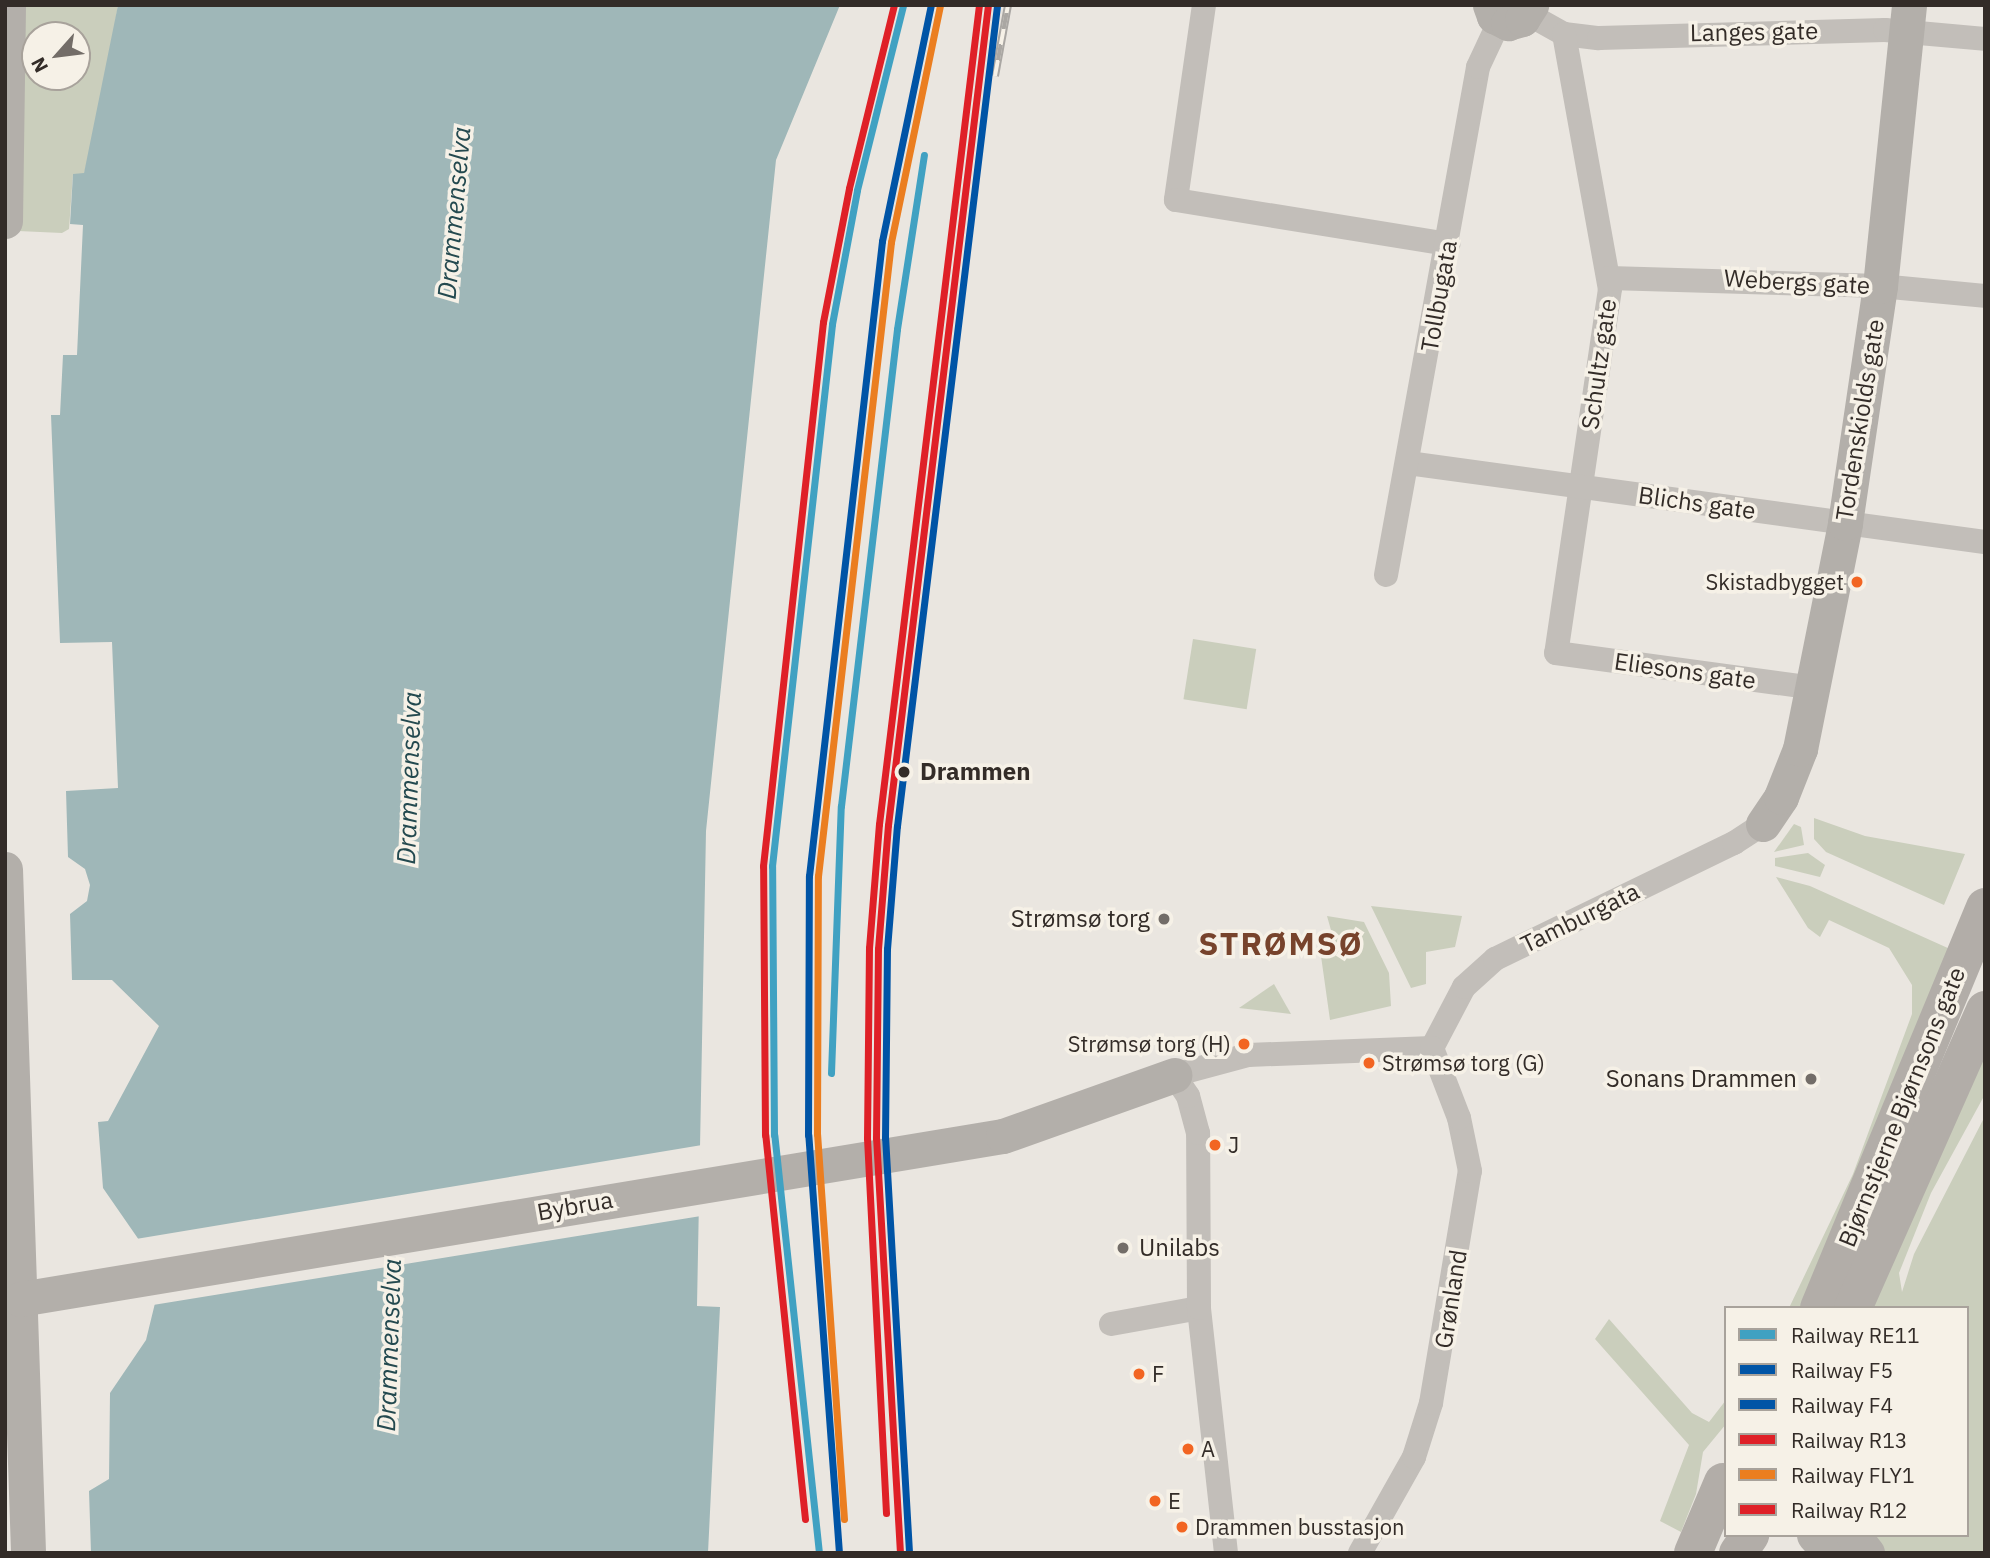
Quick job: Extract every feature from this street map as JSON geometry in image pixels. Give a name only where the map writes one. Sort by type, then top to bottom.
[{"type":"main road","name":"Bjørnstjerne Bjørnsons gate","points":[[1820,1306],[1985,907]]},
{"type":"main road","name":"Bjørnstjerne Bjørnsons gate","points":[[1854,1306],[1985,1010]]},
{"type":"main road","points":[[1693,1553],[1724,1477]]},
{"type":"main road","points":[[1738,1553],[1749,1537]]},
{"type":"street","points":[[5,221],[8,5]]},
{"type":"street","points":[[1205,5],[1176,200],[1448,244]]},
{"type":"street","points":[[1512,11],[1564,34]]},
{"type":"street","name":"Tollbugata","points":[[1386,575],[1478,67],[1512,11]]},
{"type":"street","name":"Langes gate","points":[[1564,34],[1907,17],[1985,39]]},
{"type":"street","name":"Tordenskiolds gate","points":[[1763,824],[1792,771],[1814,688],[1845,523],[1880,286],[1907,17]]},
{"type":"street","name":"Schultz gate","points":[[1556,653],[1609,278],[1564,34]]},
{"type":"street","name":"Webergs gate","points":[[1609,278],[1880,286],[1985,296]]},
{"type":"street","name":"Blichs gate","points":[[1408,463],[1985,542]]},
{"type":"street","name":"Eliesons gate","points":[[1556,653],[1814,688]]},
{"type":"street","name":"Tamburgata","points":[[1432,1048],[1464,987],[1496,959],[1734,843],[1763,824]]},
{"type":"street","points":[[5,869],[13,1314],[28,1553]]},
{"type":"street","points":[[1226,1553],[1199,1308],[1198,1133],[1188,1096],[1174,1075],[1248,1055],[1432,1048]]},
{"type":"street","name":"Grønland","points":[[1357,1548],[1414,1457],[1432,1403],[1469,1182],[1459,1118],[1432,1048]]},
{"type":"street","name":"Bybrua","points":[[13,1314],[63,1292],[994,1137],[1174,1075]]},
{"type":"street","points":[[1111,1324],[1199,1308]]},
{"type":"street","points":[[1816,1537],[1830,1553]]},
{"type":"street","points":[[1855,1537],[1867,1553]]},
{"type":"green space","points":[[20,5],[118,5],[102,103],[84,174],[73,174],[69,229],[62,233],[18,231]]},
{"type":"green space","points":[[1193,639],[1256,649],[1247,709],[1183,699]]},
{"type":"green space","points":[[1814,818],[1865,836],[1965,854],[1944,905],[1826,852],[1814,839]]},
{"type":"green space","points":[[1794,824],[1801,827],[1804,845],[1774,852]]},
{"type":"green space","points":[[1808,853],[1825,865],[1820,877],[1775,866],[1775,858]]},
{"type":"green space","points":[[1776,877],[1810,886],[1950,949],[1805,1306],[1790,1306],[1853,1174],[1912,1014],[1912,985],[1889,948],[1829,920],[1820,937],[1808,928]]},
{"type":"green space","points":[[1371,906],[1462,916],[1455,947],[1426,952],[1426,984],[1411,988]]},
{"type":"green space","points":[[1327,916],[1364,922],[1389,973],[1391,1006],[1330,1020],[1321,956],[1336,948]]},
{"type":"green space","points":[[1274,984],[1291,1014],[1239,1008]]},
{"type":"green space","points":[[1985,1039],[1983,1098],[1931,1193],[1899,1273],[1902,1292],[1914,1254],[1985,1116],[1985,1553],[1884,1553],[1872,1537],[1969,1537],[1969,1306],[1869,1306]]},
{"type":"green space","points":[[1609,1319],[1692,1413],[1709,1422],[1724,1403],[1724,1426],[1703,1452],[1696,1494],[1681,1532],[1660,1521],[1689,1445],[1595,1339]]},
{"type":"water","name":"Drammenselva","points":[[118,5],[840,5],[776,160],[706,831],[697,1306],[720,1307],[708,1553],[91,1553],[89,1491],[109,1479],[110,1393],[146,1340],[157,1295],[148,1253],[103,1188],[98,1122],[108,1121],[159,1026],[112,980],[72,980],[70,914],[87,901],[90,885],[85,869],[68,857],[66,791],[118,788],[112,642],[60,643],[51,415],[60,415],[63,355],[77,355],[83,225],[70,224],[73,174],[84,173]]},
{"type":"pier","points":[[702,1145],[701,1216],[153,1305],[151,1274],[136,1239]]},
{"type":"railway","points":[[995,76],[1008,5]]},
{"type":"rail line","name":"R13","points":[[805,1519],[765,1135],[763,866],[823,322],[849,188],[894,5]]},
{"type":"rail line","name":"RE11","points":[[819,1553],[774,1135],[772,866],[832,324],[857,190],[903,5]]},
{"type":"rail line","name":"F4","points":[[839,1553],[808,1135],[809,876],[882,241],[931,5]]},
{"type":"rail line","name":"FLY1","points":[[844,1519],[817,1134],[818,876],[891,242],[940,5]]},
{"type":"rail line","name":"R13","points":[[886,1513],[867,1138],[869,948],[879,824],[979,5]]},
{"type":"rail line","name":"R12","points":[[900,1553],[876,1138],[878,949],[888,825],[988,5]]},
{"type":"rail line","name":"F5","points":[[909,1552],[885,1138],[887,949],[897,826],[997,6]]},
{"type":"rail line","name":"RE11","points":[[831,1073],[841,806],[897,329],[924,155]]},
{"type":"place","name":"Skistadbygget","points":[[1857,582]]},
{"type":"place","name":"Drammen","points":[[904,772]]},
{"type":"place","name":"Strømsø torg","points":[[1164,919]]},
{"type":"place","name":"Strømsø torg (H)","points":[[1244,1044]]},
{"type":"place","name":"Strømsø torg (G)","points":[[1369,1063]]},
{"type":"place","name":"Sonans Drammen","points":[[1811,1079]]},
{"type":"place","name":"J","points":[[1215,1145]]},
{"type":"place","name":"Unilabs","points":[[1123,1248]]},
{"type":"place","name":"F","points":[[1139,1374]]},
{"type":"place","name":"A","points":[[1188,1449]]},
{"type":"place","name":"E","points":[[1155,1501]]},
{"type":"place","name":"Drammen busstasjon","points":[[1182,1527]]},
{"type":"district","name":"STRØMSØ","points":[[1281,943]]}]
